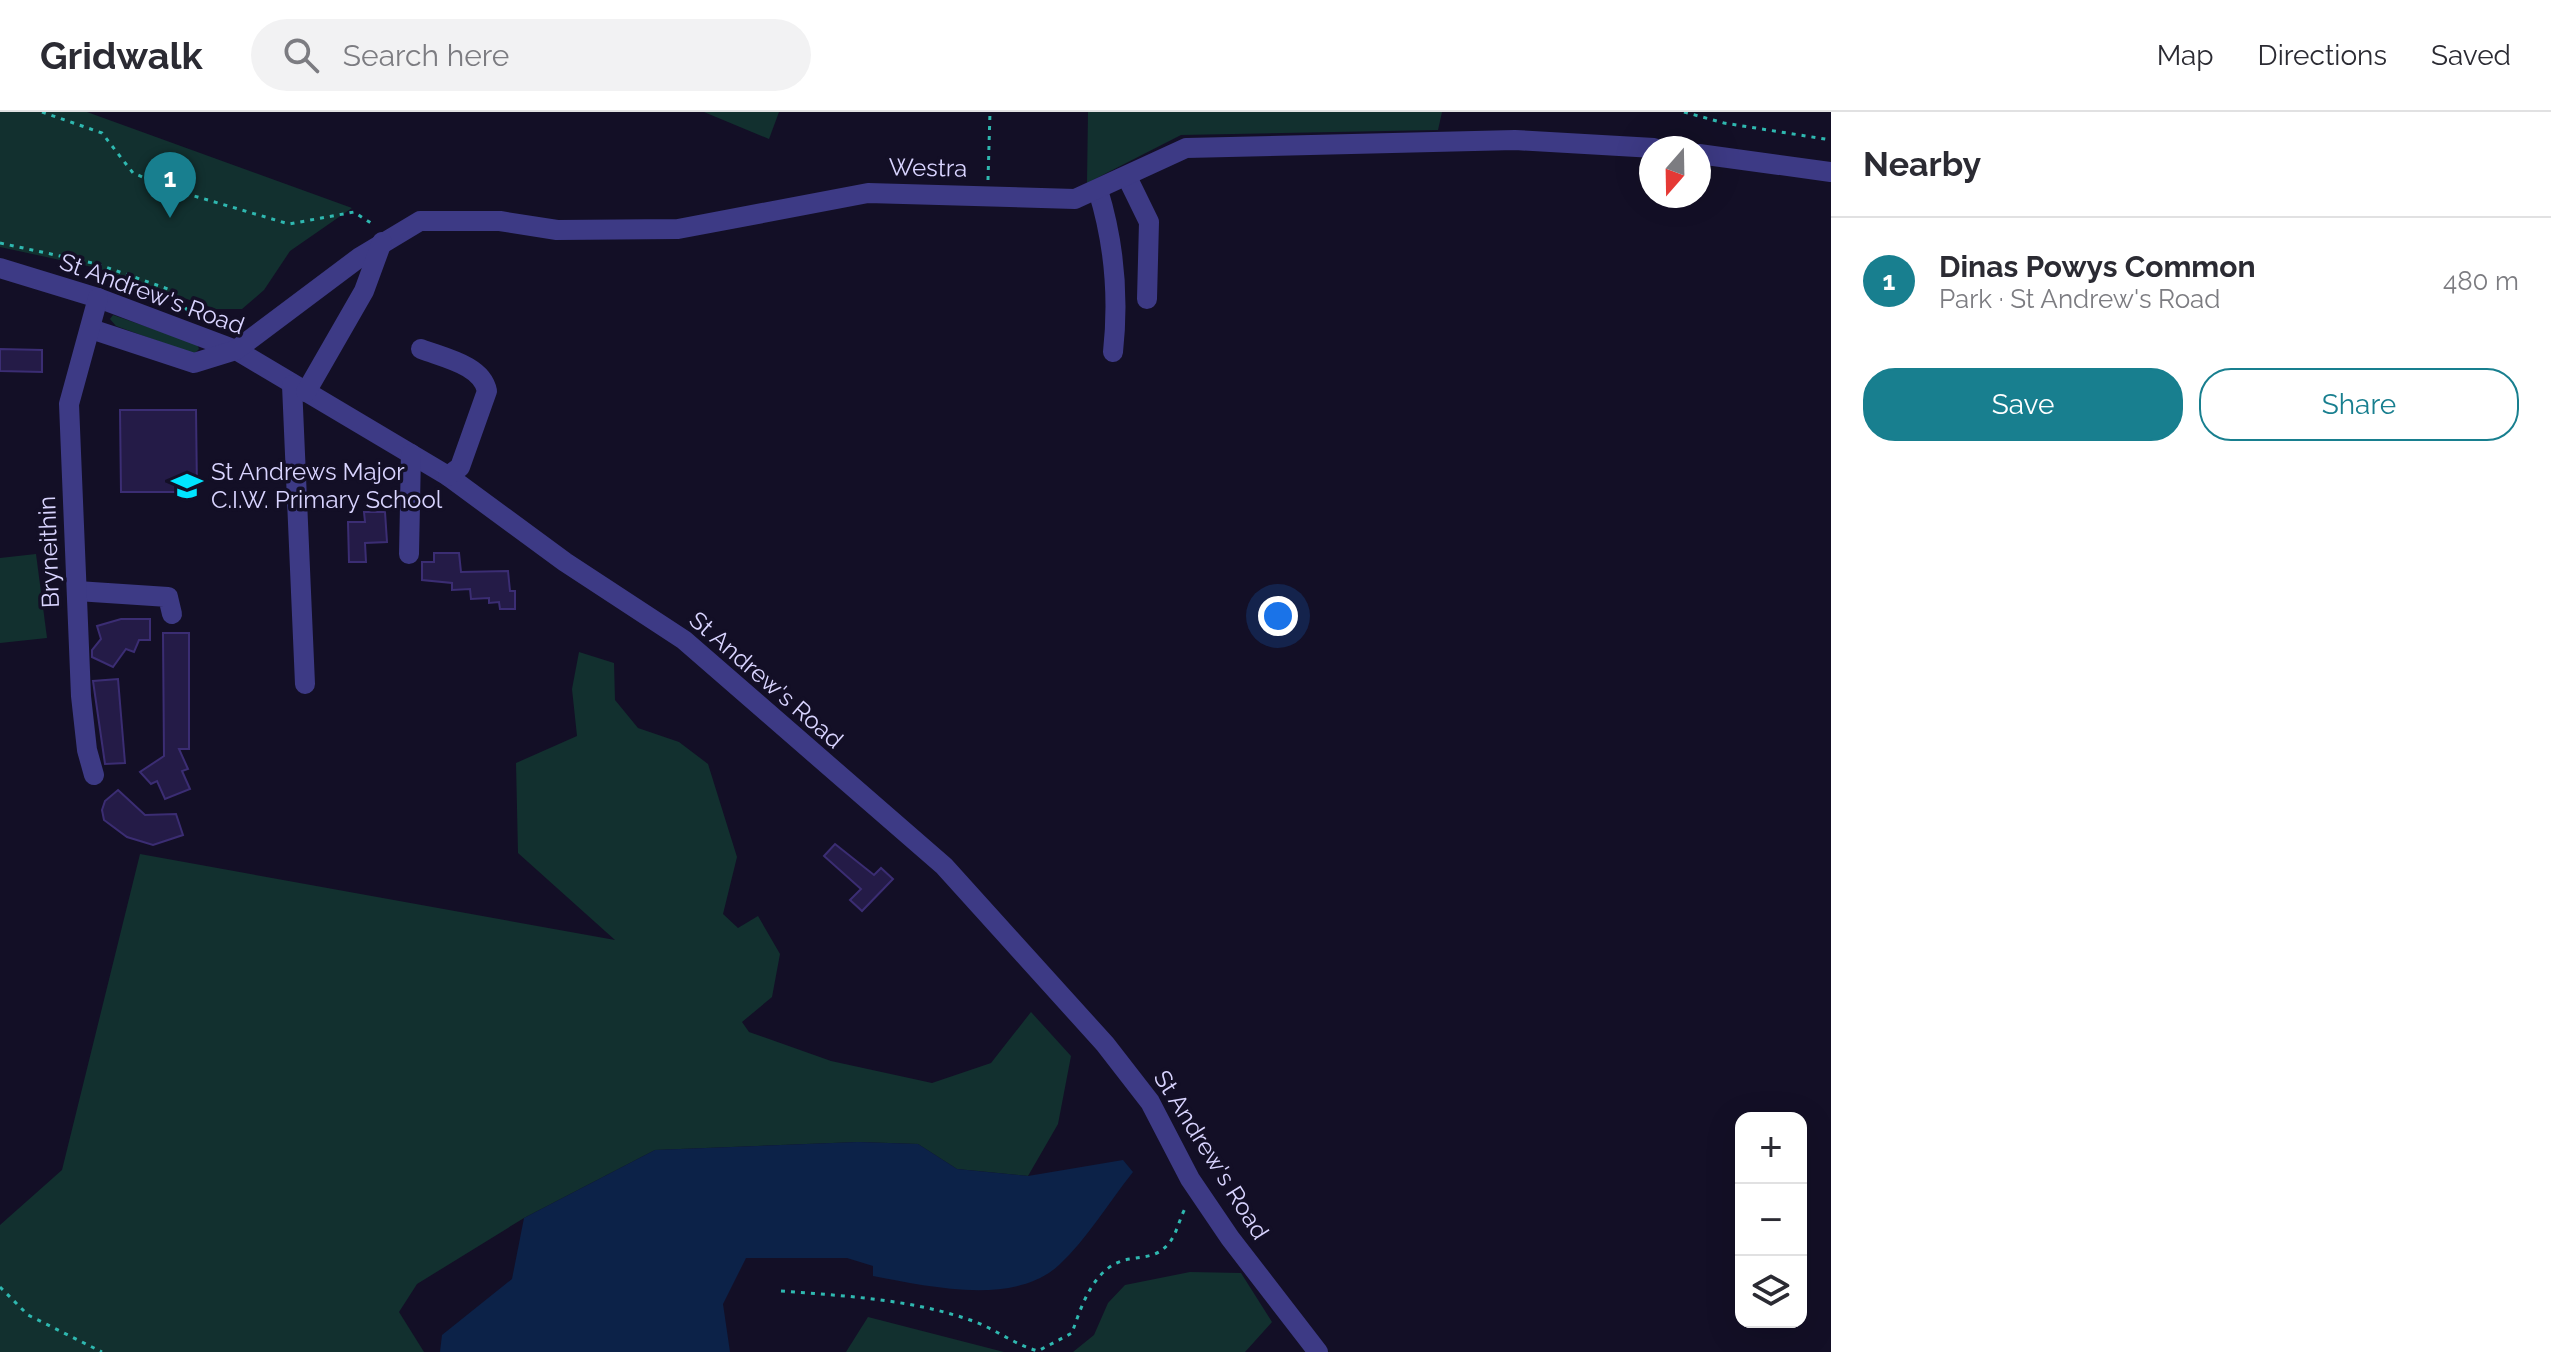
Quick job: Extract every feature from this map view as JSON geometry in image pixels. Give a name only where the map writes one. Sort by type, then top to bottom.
[{"type":"street","name":"Westra","points":[[91,329],[194,363],[236,350],[387,239],[420,221],[500,221],[557,230],[678,229],[868,193],[988,194],[1075,199],[1186,148],[1515,140],[1639,147]]},
{"type":"street","points":[[1711,156],[1831,172]]},
{"type":"street","points":[[1127,177],[1149,222],[1147,299]]},
{"type":"street","points":[[1098,190],[1111,241],[1116,322],[1113,352]]},
{"type":"street","points":[[305,684],[299,388],[364,291],[387,239]]},
{"type":"street","name":"St Andrew's Road","points":[[0,268],[98,298],[236,350],[448,476],[565,562],[684,640],[944,866],[1105,1044],[1150,1102],[1197,1189],[1318,1352]]},
{"type":"street","name":"Bryneithin","points":[[94,775],[87,750],[81,696],[69,404],[76,368],[91,329],[98,298]]},
{"type":"street","points":[[421,349],[476,372],[485,380],[487,391],[460,467],[448,476]]},
{"type":"street","points":[[409,554],[411,454]]},
{"type":"street","points":[[77,591],[168,597],[172,614]]},
{"type":"path","points":[[42,112],[102,133],[133,173],[174,190],[289,224],[354,212],[387,239]]},
{"type":"path","points":[[988,194],[990,112]]},
{"type":"path","points":[[1684,112],[1724,123],[1831,140]]},
{"type":"path","points":[[0,243],[97,264],[168,289],[213,340]]},
{"type":"path","points":[[781,1291],[897,1302],[936,1310],[972,1320],[1019,1346],[1038,1351],[1072,1333],[1090,1286],[1106,1272],[1126,1259],[1153,1257],[1171,1242],[1177,1221],[1197,1189]]},
{"type":"path","points":[[0,1287],[28,1315],[102,1352]]},
{"type":"green space","points":[[0,112],[87,112],[352,208],[290,251],[264,290],[242,309],[216,309],[97,268],[0,247]]},
{"type":"green space","points":[[704,112],[779,112],[769,139]]},
{"type":"green space","points":[[1088,112],[1442,112],[1438,130],[1181,135],[1087,183]]},
{"type":"green space","points":[[113,315],[197,344],[199,349],[194,354],[116,326],[110,319]]},
{"type":"green space","points":[[36,554],[47,638],[0,643],[0,558]]},
{"type":"green space","points":[[579,652],[614,663],[615,700],[638,728],[679,742],[708,764],[737,857],[723,914],[738,928],[758,916],[780,954],[772,997],[742,1022],[749,1032],[831,1061],[932,1083],[991,1063],[1031,1012],[1071,1056],[1058,1124],[1028,1176],[957,1169],[918,1144],[858,1142],[655,1150],[524,1218],[417,1284],[399,1312],[424,1352],[0,1352],[0,1225],[62,1170],[140,854],[615,940],[518,853],[516,763],[577,736],[572,689]]},
{"type":"green space","points":[[1190,1272],[1241,1273],[1272,1322],[1245,1352],[1073,1352],[1094,1335],[1108,1303],[1125,1285]]},
{"type":"green space","points":[[868,1317],[1004,1352],[846,1352]]},
{"type":"water","points":[[858,1142],[918,1144],[957,1169],[1028,1176],[1123,1160],[1133,1172],[1059,1265],[1040,1278],[1018,1286],[969,1290],[919,1284],[873,1276],[873,1266],[847,1258],[746,1258],[723,1304],[730,1352],[440,1352],[442,1335],[512,1279],[524,1218],[655,1150]]},
{"type":"building","points":[[0,349],[42,350],[42,372],[0,371]]},
{"type":"building","name":"St Andrews Major C.I.W. Primary School","points":[[120,410],[196,410],[197,492],[121,492]]},
{"type":"building","points":[[364,512],[385,512],[387,542],[365,543],[366,562],[349,562],[348,522],[365,522]]},
{"type":"building","points":[[434,553],[459,553],[461,572],[508,571],[510,591],[515,591],[515,609],[500,609],[499,602],[489,603],[489,598],[471,599],[470,589],[452,590],[452,583],[422,580],[422,562],[434,562]]},
{"type":"building","points":[[121,619],[150,619],[150,640],[139,640],[134,652],[126,649],[113,667],[92,657],[92,650],[101,639],[97,626]]},
{"type":"building","points":[[163,633],[189,633],[189,749],[179,749],[188,769],[182,771],[190,789],[165,799],[157,781],[151,784],[140,772],[164,756]]},
{"type":"building","points":[[118,679],[125,763],[105,764],[93,681]]},
{"type":"building","points":[[118,790],[145,815],[176,814],[183,835],[153,845],[127,837],[104,820],[102,810],[105,801]]},
{"type":"building","points":[[835,844],[874,875],[881,868],[893,879],[862,911],[850,900],[861,889],[824,856]]},
{"type":"place","name":"Dinas Powys Common","points":[[170,218]]},
{"type":"place","name":"St Andrews Major C.I.W. Primary School","points":[[187,486]]}]
